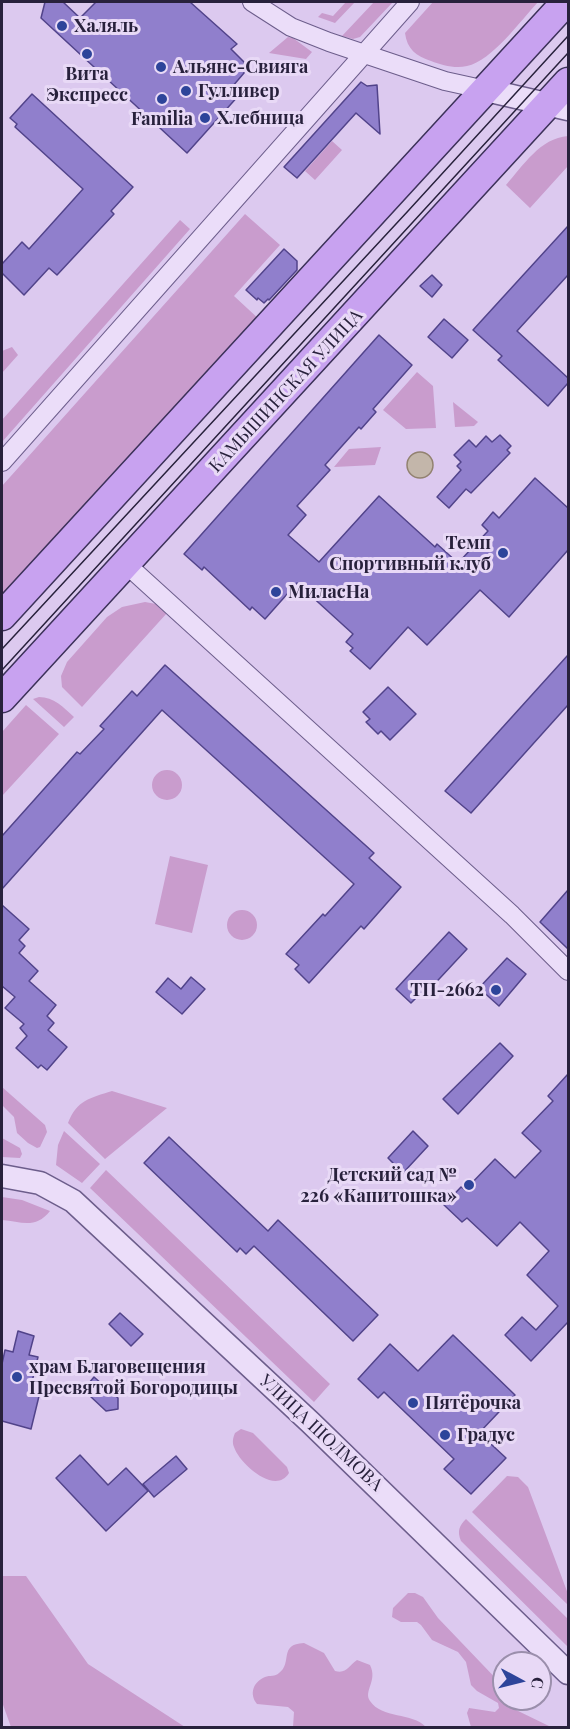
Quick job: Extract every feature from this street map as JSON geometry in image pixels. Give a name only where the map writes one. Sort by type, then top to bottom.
[{"type":"main road","points":[[2,616],[566,2]]},
{"type":"main road","name":"КАМЫШИНСКАЯ УЛИЦА","points":[[2,699],[126,564],[558,106],[568,82]]},
{"type":"street","points":[[252,2],[291,27],[362,54],[445,81],[558,106]]},
{"type":"street","points":[[2,462],[410,2]]},
{"type":"street","points":[[126,564],[512,915],[568,971]]},
{"type":"street","name":"УЛИЦА ШОЛМОВА","points":[[2,1176],[40,1183],[73,1201],[310,1423],[568,1672]]},
{"type":"shaded area","points":[[346,2],[355,2],[335,23],[318,17],[322,13],[333,16]]},
{"type":"shaded area","points":[[374,2],[393,2],[360,37],[353,39],[342,36]]},
{"type":"shaded area","points":[[433,2],[538,2],[496,48],[477,63],[458,67],[426,59],[413,51],[408,43],[405,33]]},
{"type":"shaded area","points":[[288,37],[293,38],[312,52],[306,59],[269,53]]},
{"type":"shaded area","points":[[568,136],[568,166],[530,208],[506,185],[541,147],[558,138]]},
{"type":"shaded area","points":[[332,141],[342,150],[315,180],[305,171]]},
{"type":"shaded area","points":[[245,214],[280,245],[234,296],[261,321],[2,600],[2,486]]},
{"type":"shaded area","points":[[180,220],[190,229],[2,442],[2,420]]},
{"type":"shaded area","points":[[12,347],[18,355],[2,373],[2,351]]},
{"type":"shaded area","points":[[417,372],[433,386],[436,428],[406,429],[383,410]]},
{"type":"shaded area","points":[[453,402],[478,422],[474,426],[455,427]]},
{"type":"shaded area","points":[[381,447],[375,465],[334,467],[349,449]]},
{"type":"shaded area","points":[[420,452],[429,456],[433,465],[429,474],[420,478],[411,474],[407,465],[411,456]]},
{"type":"shaded area","points":[[145,602],[156,604],[167,613],[82,707],[62,687],[61,676],[67,662],[107,617],[122,607]]},
{"type":"shaded area","points":[[39,697],[54,701],[74,717],[64,727],[33,699]]},
{"type":"shaded area","points":[[26,705],[59,734],[2,796],[2,732]]},
{"type":"shaded area","points":[[167,770],[178,774],[182,785],[178,796],[167,800],[156,796],[152,785],[156,774]]},
{"type":"shaded area","points":[[170,856],[208,865],[192,933],[155,924]]},
{"type":"shaded area","points":[[242,910],[253,914],[257,925],[253,936],[242,940],[231,936],[227,925],[231,914]]},
{"type":"shaded area","points":[[2,1087],[45,1125],[47,1132],[40,1147],[37,1148],[28,1143],[17,1133],[14,1117],[2,1105]]},
{"type":"shaded area","points":[[112,1091],[167,1108],[105,1159],[68,1123],[76,1109],[85,1101]]},
{"type":"shaded area","points":[[64,1131],[100,1164],[82,1183],[56,1165],[58,1145]]},
{"type":"shaded area","points":[[2,1138],[20,1148],[22,1154],[20,1158],[2,1157]]},
{"type":"shaded area","points":[[106,1170],[330,1384],[314,1402],[90,1188]]},
{"type":"shaded area","points":[[2,1197],[22,1200],[50,1211],[45,1217],[34,1222],[2,1220]]},
{"type":"shaded area","points":[[241,1429],[253,1433],[287,1467],[289,1473],[283,1479],[275,1481],[258,1475],[237,1454],[233,1442],[235,1433]]},
{"type":"shaded area","points":[[507,1476],[518,1477],[528,1487],[568,1594],[568,1605],[472,1512]]},
{"type":"shaded area","points":[[466,1519],[568,1619],[568,1647],[461,1541],[459,1529]]},
{"type":"shaded area","points":[[2,1576],[26,1576],[88,1664],[185,1727],[11,1727],[2,1702]]},
{"type":"shaded area","points":[[408,1593],[415,1593],[423,1597],[438,1618],[492,1674],[492,1700],[471,1685],[466,1662],[458,1652],[432,1640],[417,1622],[401,1622],[392,1617],[393,1608]]},
{"type":"shaded area","points":[[304,1643],[324,1653],[335,1671],[345,1670],[357,1660],[370,1665],[372,1676],[368,1697],[375,1707],[413,1719],[426,1727],[293,1727],[294,1712],[288,1707],[257,1704],[253,1696],[255,1685],[265,1677],[279,1673],[285,1664],[288,1650],[296,1644]]},
{"type":"shaded area","points":[[469,1708],[495,1712],[518,1711],[551,1727],[471,1727],[467,1713]]},
{"type":"building","name":"Альянс-Свияга","points":[[45,2],[63,2],[80,18],[96,2],[190,2],[237,44],[231,49],[244,62],[244,73],[232,87],[240,94],[187,153],[41,18]]},
{"type":"building","points":[[361,82],[367,86],[377,85],[380,134],[356,113],[297,178],[284,167]]},
{"type":"building","points":[[32,94],[133,187],[111,211],[114,214],[57,275],[49,268],[24,295],[2,273],[2,264],[22,242],[29,249],[83,189],[15,127],[17,124],[10,118]]},
{"type":"building","points":[[568,226],[568,275],[517,331],[568,378],[568,383],[548,406],[498,360],[502,356],[473,330]]},
{"type":"building","points":[[284,249],[297,261],[297,270],[269,300],[264,303],[258,298],[257,300],[246,290]]},
{"type":"building","points":[[432,275],[442,285],[432,297],[420,286]]},
{"type":"building","points":[[444,319],[468,340],[452,358],[428,337]]},
{"type":"building","points":[[379,335],[412,365],[373,409],[376,412],[361,429],[359,427],[325,465],[330,470],[297,506],[306,515],[288,535],[319,562],[379,496],[435,547],[437,544],[458,563],[488,531],[482,525],[493,512],[499,518],[535,478],[568,508],[568,550],[509,617],[480,590],[427,645],[408,627],[370,669],[350,651],[353,648],[346,642],[353,634],[297,583],[265,619],[252,607],[250,610],[204,567],[202,570],[184,554]]},
{"type":"building","points":[[500,435],[511,446],[507,450],[510,453],[471,493],[466,489],[449,508],[437,497],[461,470],[457,466],[461,462],[454,455],[469,440],[476,447],[486,436],[492,442]]},
{"type":"building","points":[[568,655],[568,705],[471,813],[445,791]]},
{"type":"building","points":[[165,665],[374,853],[369,858],[401,887],[364,929],[361,926],[309,983],[295,969],[299,965],[286,954],[354,884],[162,710],[2,889],[2,836],[77,752],[80,754],[104,729],[100,726],[132,691],[137,696]]},
{"type":"building","points":[[388,687],[416,714],[390,740],[381,731],[378,734],[366,722],[370,719],[363,712]]},
{"type":"building","points":[[568,890],[568,949],[540,922]]},
{"type":"building","points":[[2,905],[29,929],[19,940],[25,946],[19,953],[38,971],[29,981],[56,1005],[47,1016],[54,1023],[48,1030],[67,1047],[47,1070],[41,1065],[38,1068],[16,1048],[27,1036],[20,1028],[24,1024],[5,1008],[15,997],[2,986]]},
{"type":"building","points":[[449,932],[467,949],[427,992],[424,990],[411,1003],[396,989]]},
{"type":"building","points":[[507,958],[526,974],[499,1006],[479,988]]},
{"type":"building","points":[[191,977],[205,989],[182,1014],[156,992],[168,978],[181,989]]},
{"type":"building","points":[[500,1043],[513,1056],[458,1114],[443,1099]]},
{"type":"building","points":[[568,1074],[568,1322],[531,1361],[505,1335],[522,1317],[536,1330],[558,1306],[527,1275],[549,1251],[520,1222],[497,1246],[467,1218],[462,1222],[444,1205],[461,1187],[465,1190],[495,1159],[515,1178],[541,1151],[522,1133],[553,1101],[548,1096]]},
{"type":"building","points":[[413,1131],[428,1146],[403,1173],[388,1158]]},
{"type":"building","points":[[169,1137],[268,1231],[278,1220],[378,1315],[353,1341],[254,1246],[246,1254],[240,1248],[237,1252],[144,1163]]},
{"type":"building","points":[[120,1313],[143,1334],[131,1346],[109,1324]]},
{"type":"building","name":"храм Благовещения Пресвятой Богородицы","points":[[18,1331],[34,1336],[29,1355],[38,1357],[30,1390],[40,1392],[31,1429],[2,1421],[2,1364],[5,1350],[13,1352]]},
{"type":"building","points":[[453,1335],[515,1395],[479,1433],[506,1458],[471,1494],[444,1469],[454,1459],[384,1392],[378,1398],[358,1379],[390,1344],[418,1371]]},
{"type":"building","points":[[94,1377],[118,1398],[118,1409],[106,1411],[84,1389]]},
{"type":"building","points":[[80,1455],[108,1485],[126,1468],[148,1491],[106,1531],[56,1478]]},
{"type":"building","points":[[176,1456],[187,1469],[154,1497],[143,1484]]},
{"type":"tram line","points":[[2,649],[568,36]]},
{"type":"tram line","points":[[2,670],[568,53]]},
{"type":"place","name":"Халяль","points":[[62,26]]},
{"type":"place","name":"Вита Экспресс","points":[[87,54]]},
{"type":"place","name":"Альянс-Свияга","points":[[161,67]]},
{"type":"place","name":"Гулливер","points":[[186,91]]},
{"type":"place","name":"Familia","points":[[162,99]]},
{"type":"place","name":"Хлебница","points":[[205,118]]},
{"type":"place","name":"Темп Спортивный клуб","points":[[503,553]]},
{"type":"place","name":"МиласНа","points":[[276,592]]},
{"type":"place","name":"ТП-2662","points":[[496,990]]},
{"type":"place","name":"Детский сад № 226 «Капитошка»","points":[[469,1185]]},
{"type":"place","name":"храм Благовещения Пресвятой Богородицы","points":[[17,1377]]},
{"type":"place","name":"Пятёрочка","points":[[413,1403]]},
{"type":"place","name":"Градус","points":[[445,1435]]}]
